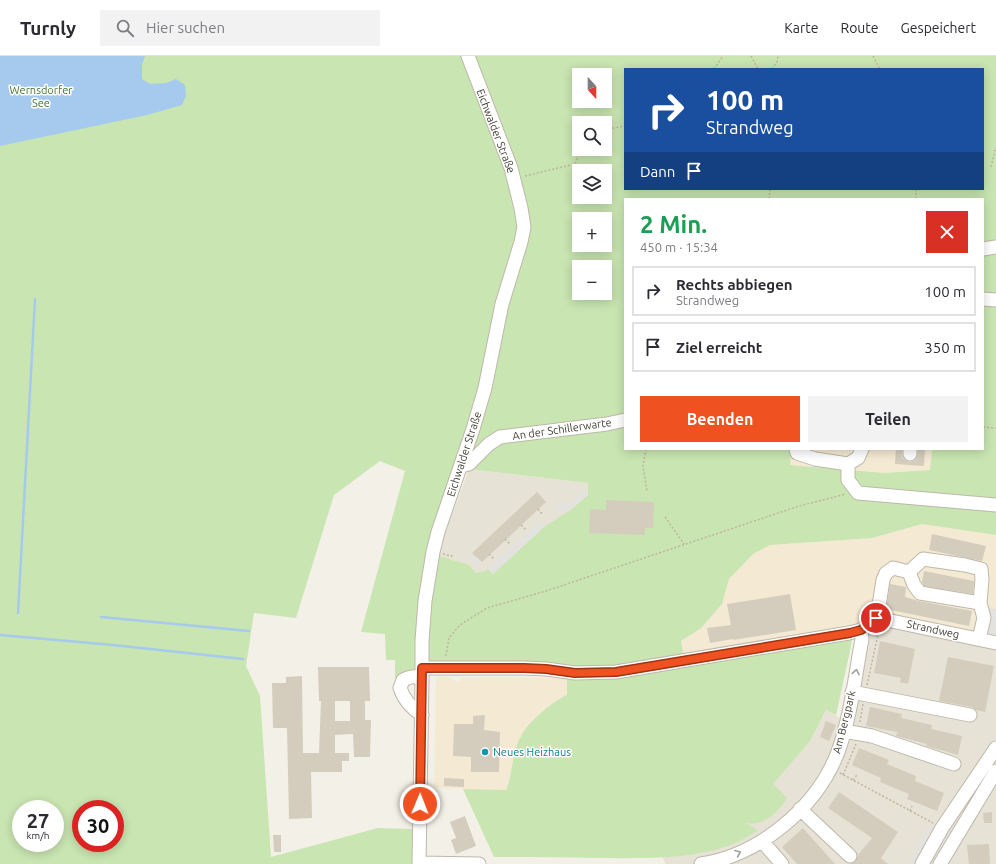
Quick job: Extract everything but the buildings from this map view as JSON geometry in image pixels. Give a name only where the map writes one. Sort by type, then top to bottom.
[{"type":"street","name":"Eichwalder Straße","points":[[418,864],[423,615],[433,552],[448,502],[474,429],[483,395],[502,304],[521,242],[524,227],[514,179],[468,56]]},
{"type":"street","points":[[984,250],[996,247]]},
{"type":"street","points":[[984,299],[996,300]]},
{"type":"street","name":"An der Schillerwarte","points":[[461,466],[469,464],[489,444],[500,437],[607,424],[624,420]]},
{"type":"street","points":[[796,450],[797,453],[816,459],[848,464],[858,458],[862,450]]},
{"type":"street","points":[[848,464],[848,480],[858,493],[996,505]]},
{"type":"street","points":[[909,572],[923,559],[965,565],[981,569],[982,579],[980,603],[984,618],[979,639]]},
{"type":"street","points":[[422,715],[414,710],[402,696],[400,688],[403,680],[410,676],[417,677],[441,668],[531,669],[575,673],[616,672],[861,630],[876,618],[883,580],[886,573],[893,568],[909,572]]},
{"type":"street","points":[[909,572],[914,585],[920,593],[980,603]]},
{"type":"street","name":"Strandweg","points":[[876,618],[996,643]]},
{"type":"street","name":"Am Bergpark","points":[[701,864],[714,863],[762,841],[784,824],[814,793],[830,769],[844,731],[862,639],[861,630]]},
{"type":"street","points":[[852,692],[970,715]]},
{"type":"street","points":[[844,731],[872,736],[954,764]]},
{"type":"street","points":[[922,864],[942,828],[996,748]]},
{"type":"street","points":[[940,864],[996,771]]},
{"type":"street","points":[[800,809],[850,856]]},
{"type":"street","points":[[762,841],[782,864]]},
{"type":"street","points":[[418,864],[479,864]]},
{"type":"path","points":[[715,68],[723,56]]},
{"type":"path","points":[[751,56],[757,68]]},
{"type":"path","points":[[773,68],[777,62],[778,56]]},
{"type":"path","points":[[873,56],[879,68]]},
{"type":"path","points":[[612,128],[624,126]]},
{"type":"path","points":[[991,167],[996,147]]},
{"type":"path","points":[[514,179],[575,164],[578,156]]},
{"type":"path","points":[[984,427],[996,428]]},
{"type":"path","points":[[646,450],[643,466],[647,491]]},
{"type":"path","points":[[441,668],[447,655],[449,638],[460,625],[487,608],[546,590],[799,506],[847,493],[858,493]]},
{"type":"path","points":[[538,509],[542,515]]},
{"type":"path","points":[[665,517],[684,544]]},
{"type":"path","points":[[521,525],[526,530]]},
{"type":"path","points":[[505,539],[510,544]]},
{"type":"path","points":[[489,554],[494,559]]},
{"type":"path","points":[[830,769],[942,828]]},
{"type":"path","points":[[853,780],[856,775]]},
{"type":"path","points":[[910,811],[912,806]]},
{"type":"shaded area","points":[[791,450],[932,450],[930,470],[883,473],[789,465]]},
{"type":"shaded area","points":[[469,469],[588,483],[588,495],[493,574],[485,571],[476,573],[469,565],[437,555]]},
{"type":"shaded area","points":[[582,491],[588,491],[588,495],[569,511],[555,511],[557,505],[566,504],[574,500]]},
{"type":"shaded area","points":[[539,522],[544,527],[493,574],[488,569]]},
{"type":"shaded area","points":[[922,524],[996,535],[996,639],[873,614],[862,623],[844,629],[684,657],[681,641],[701,628],[722,604],[729,579],[753,554],[770,545],[872,538]]},
{"type":"shaded area","points":[[472,554],[481,563],[477,567],[468,558]]},
{"type":"shaded area","points":[[980,605],[996,609],[996,643],[973,637]]},
{"type":"shaded area","points":[[877,618],[996,643],[996,864],[666,864],[658,849],[810,741],[826,710],[846,721],[862,639]]},
{"type":"shaded area","points":[[447,676],[455,681],[459,681],[462,677],[568,678],[568,695],[559,699],[536,718],[521,735],[506,790],[434,788],[436,677]]},
{"type":"shaded area","points":[[956,814],[964,819],[952,837],[944,832]]},
{"type":"shaded area","points":[[929,825],[936,829],[917,864],[908,864]]},
{"type":"shaded area","points":[[943,833],[949,836],[934,864],[926,864]]},
{"type":"green space","points":[[0,56],[996,56],[996,535],[922,524],[872,538],[770,545],[753,554],[729,579],[722,604],[701,628],[681,641],[684,657],[854,626],[836,715],[826,710],[810,741],[773,784],[787,798],[782,806],[771,816],[762,821],[756,823],[745,823],[758,830],[741,840],[722,848],[680,856],[657,858],[494,857],[463,789],[506,790],[518,742],[524,730],[541,712],[567,695],[567,669],[429,663],[427,615],[437,555],[469,565],[476,573],[488,569],[493,574],[544,527],[569,511],[588,495],[588,483],[469,469],[470,458],[457,457],[425,563],[417,668],[395,678],[395,660],[386,660],[385,634],[361,632],[405,471],[380,461],[334,495],[296,618],[254,613],[246,666],[260,696],[271,857],[378,828],[412,829],[412,864],[0,864]]},
{"type":"water","name":"Wernsdorfer See","points":[[0,56],[145,56],[142,65],[142,79],[150,84],[166,83],[176,79],[185,85],[186,96],[182,105],[147,115],[0,146]]},
{"type":"waterway","points":[[18,613],[35,299]]},
{"type":"waterway","points":[[101,617],[249,631]]},
{"type":"waterway","points":[[0,635],[243,659]]},
{"type":"place","name":"Neues Heizhaus","points":[[485,752]]},
{"type":"route","points":[[420,804],[422,668],[524,668],[575,673],[616,672],[850,633],[861,630],[876,618]]}]
